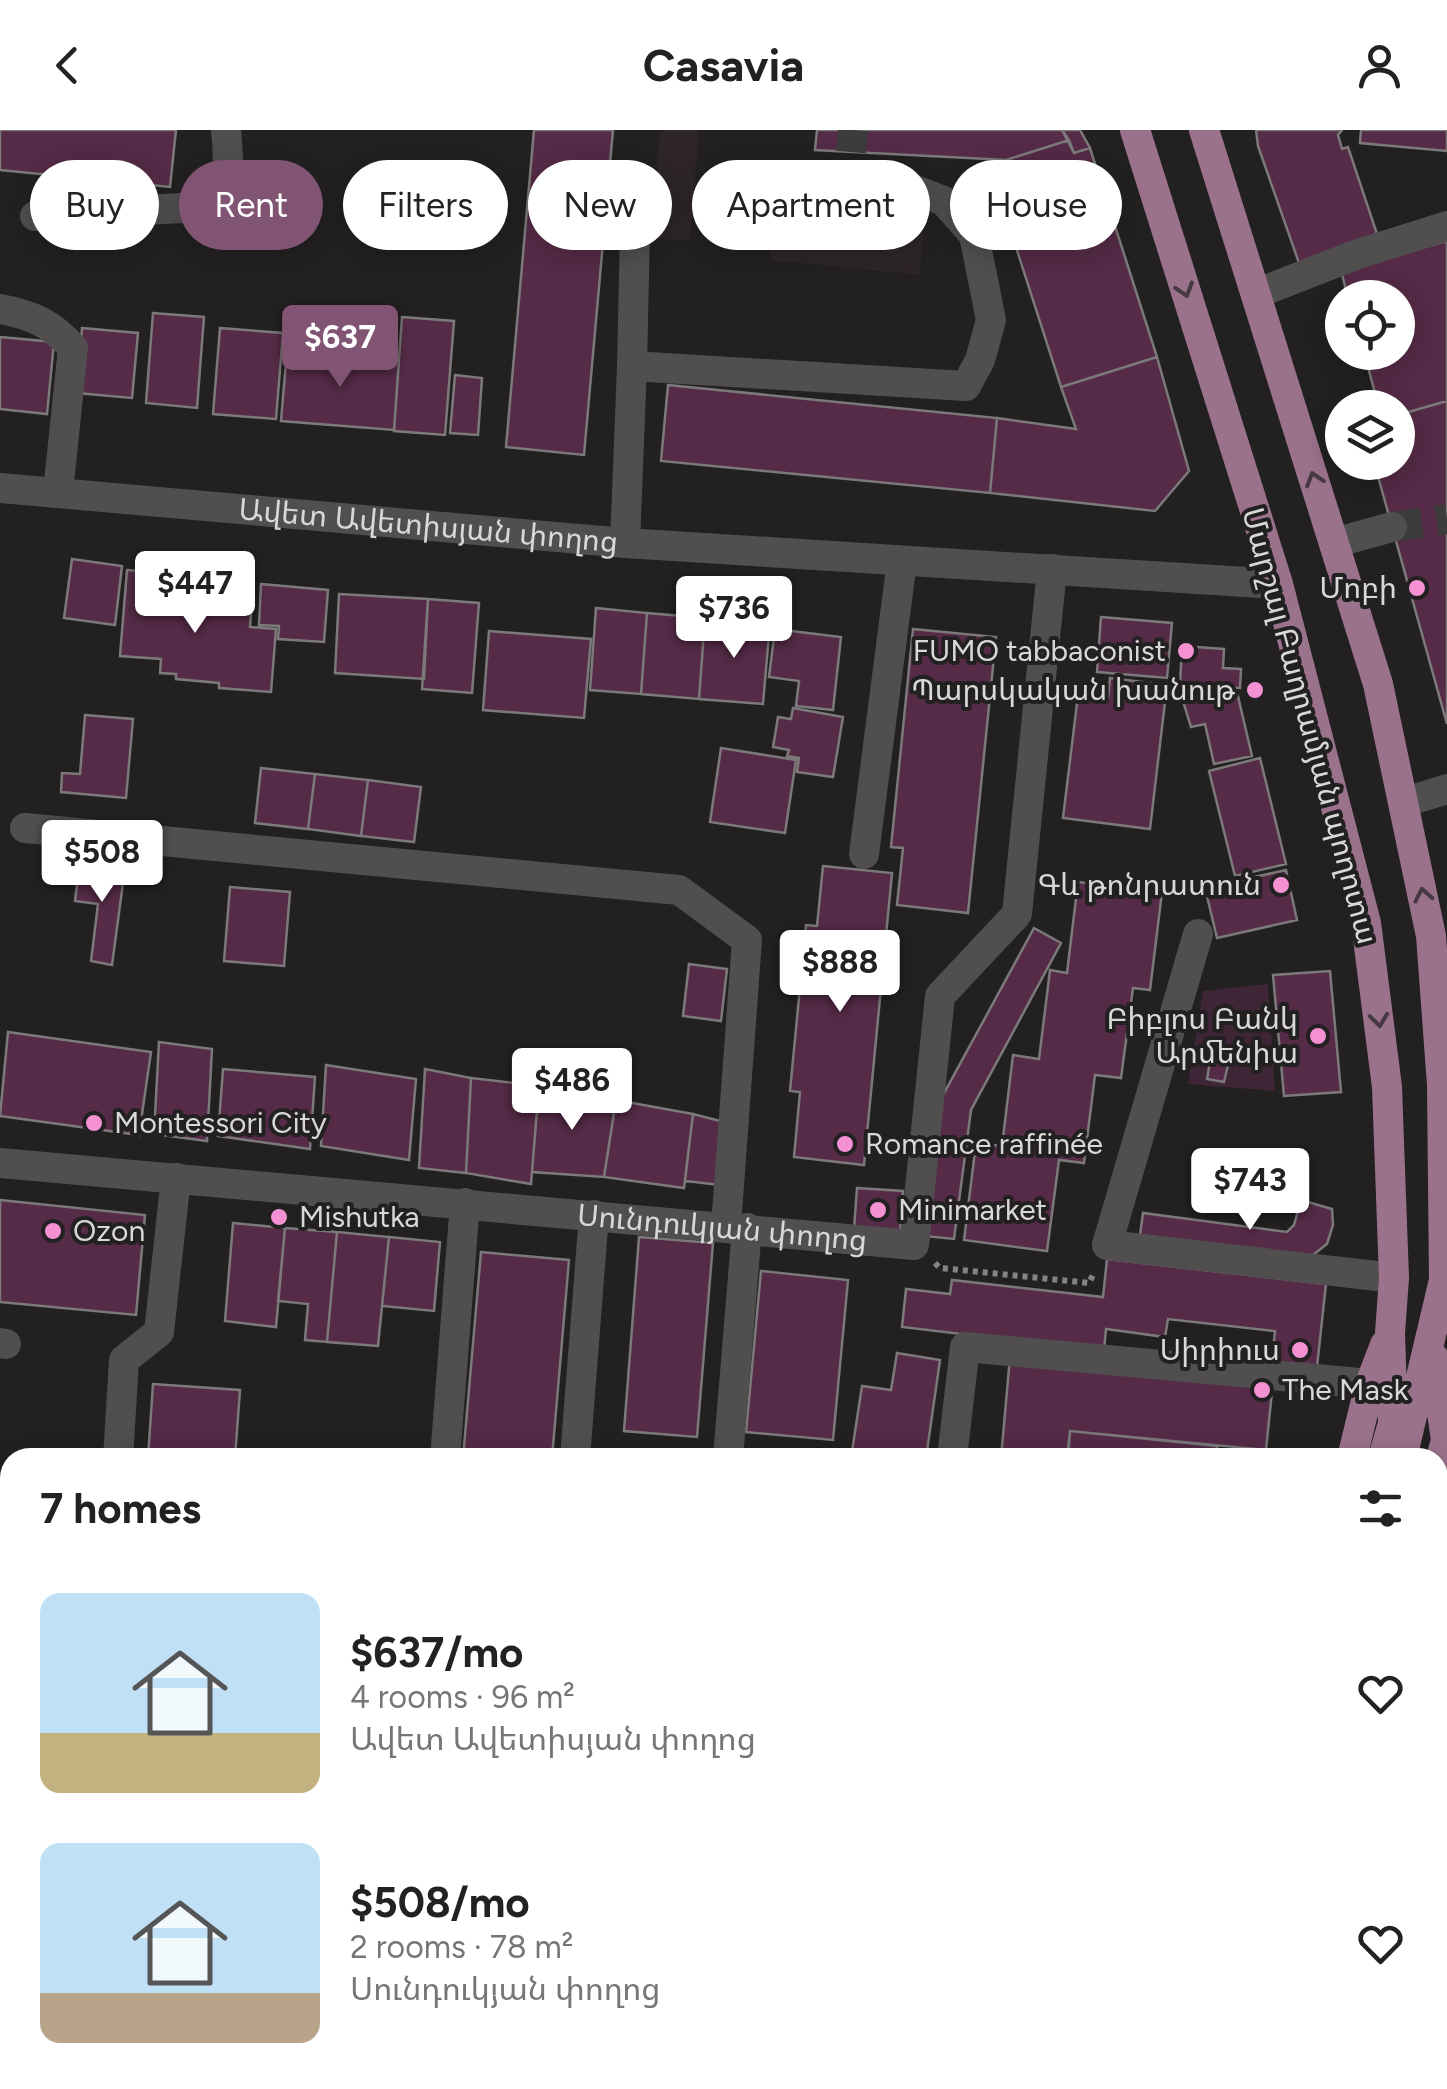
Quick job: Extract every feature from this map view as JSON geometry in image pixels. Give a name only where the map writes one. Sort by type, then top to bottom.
[{"type":"main road","name":"Մարշալ Բաղրամյան պողոտա","points":[[1135,130],[1278,584],[1366,923],[1387,1088],[1394,1278],[1390,1333],[1402,1448]]},
{"type":"main road","name":"Մարշալ Բաղրամյան պողոտա","points":[[1204,130],[1378,684],[1432,936],[1442,1085],[1445,1280],[1431,1340],[1402,1426],[1389,1448]]},
{"type":"main road","points":[[1354,1448],[1370,1384],[1390,1333]]},
{"type":"main road","points":[[1431,1340],[1446,1440],[1444,1448]]},
{"type":"street","points":[[159,209],[200,207],[220,191],[230,172],[226,130]]},
{"type":"street","points":[[632,366],[966,386],[980,360],[991,320],[974,235],[944,201],[930,196]]},
{"type":"street","points":[[1256,294],[1447,226]]},
{"type":"street","points":[[625,543],[635,250]]},
{"type":"street","points":[[0,309],[31,314],[55,328],[73,348],[58,492]]},
{"type":"street","name":"Ավետ Ավետիսյան փողոց","points":[[0,488],[625,543],[1278,584]]},
{"type":"street","points":[[1334,543],[1392,527]]},
{"type":"street","points":[[864,854],[902,561]]},
{"type":"street","points":[[914,1245],[940,996],[1018,914],[1052,570]]},
{"type":"street","points":[[1405,802],[1447,789]]},
{"type":"street","points":[[25,828],[680,890],[747,940],[728,1448]]},
{"type":"street","points":[[1198,934],[1107,1245],[1394,1278]]},
{"type":"street","name":"Սունդուկյան փողոց","points":[[0,1163],[914,1245]]},
{"type":"street","points":[[119,1448],[124,1360],[159,1332],[176,1178]]},
{"type":"street","points":[[447,1448],[465,1203]]},
{"type":"street","points":[[576,1448],[594,1214]]},
{"type":"street","points":[[953,1448],[965,1347],[1370,1384]]},
{"type":"path","points":[[914,1245],[940,1268],[1089,1283],[1107,1245]]},
{"type":"shaded area","points":[[660,130],[699,130],[697,160],[692,160],[690,241],[672,240],[672,160],[658,160]]},
{"type":"shaded area","points":[[771,250],[922,250],[919,275],[770,260]]},
{"type":"shaded area","points":[[1268,984],[1275,1091],[1188,1084],[1203,991]]},
{"type":"building","points":[[0,130],[176,130],[170,187],[159,186],[159,160],[30,160],[30,173],[0,170]]},
{"type":"building","points":[[534,130],[613,130],[610,160],[531,160]]},
{"type":"building","points":[[817,130],[1062,130],[1069,140],[1006,160],[815,150]]},
{"type":"building","points":[[1062,130],[1080,130],[1090,148],[1074,153]]},
{"type":"building","points":[[1256,130],[1342,130],[1338,135],[1342,149],[1348,147],[1378,237],[1299,263],[1258,146]]},
{"type":"building","points":[[1361,130],[1447,130],[1447,151],[1360,143]]},
{"type":"building","points":[[1069,140],[1074,153],[1090,148],[1094,160],[1006,160]]},
{"type":"building","points":[[528,198],[528,250],[602,250],[584,455],[506,447]]},
{"type":"building","points":[[1447,241],[1447,401],[1415,410],[1415,390],[1374,390],[1369,370],[1415,370],[1415,280],[1344,280],[1341,270]]},
{"type":"building","points":[[1122,248],[1157,357],[1061,387],[1017,250]]},
{"type":"building","points":[[153,313],[204,317],[197,408],[146,403]]},
{"type":"building","points":[[402,317],[454,321],[445,435],[394,431]]},
{"type":"building","points":[[82,328],[138,333],[132,398],[77,393]]},
{"type":"building","points":[[220,328],[283,333],[276,419],[213,414]]},
{"type":"building","points":[[0,337],[54,342],[47,414],[0,409]]},
{"type":"building","points":[[287,350],[399,359],[394,430],[281,421]]},
{"type":"building","points":[[1157,357],[1189,471],[1155,511],[990,493],[997,418],[1076,429],[1061,387]]},
{"type":"building","points":[[455,375],[482,378],[478,435],[450,433]]},
{"type":"building","points":[[668,385],[997,418],[990,493],[661,461]]},
{"type":"building","points":[[1447,401],[1447,724],[1379,480],[1415,480],[1415,410]]},
{"type":"building","points":[[72,559],[122,566],[115,625],[64,618]]},
{"type":"building","points":[[127,570],[173,574],[171,598],[227,602],[227,611],[251,613],[250,627],[276,629],[271,692],[219,688],[219,683],[176,679],[176,674],[160,673],[161,659],[120,656]]},
{"type":"building","points":[[261,584],[328,590],[324,642],[278,639],[279,626],[259,625]]},
{"type":"building","points":[[339,594],[428,599],[424,679],[335,673]]},
{"type":"building","points":[[428,599],[479,603],[472,693],[422,689]]},
{"type":"building","points":[[596,608],[647,613],[641,694],[590,690]]},
{"type":"building","points":[[647,613],[705,618],[699,699],[641,694]]},
{"type":"building","points":[[1101,617],[1172,623],[1167,678],[1097,672]]},
{"type":"building","points":[[705,618],[770,623],[763,704],[699,699]]},
{"type":"building","points":[[775,629],[841,637],[833,710],[796,706],[799,681],[769,677]]},
{"type":"building","points":[[913,629],[996,637],[968,913],[897,905],[903,848],[891,847]]},
{"type":"building","points":[[489,631],[591,639],[584,718],[483,710]]},
{"type":"building","points":[[1182,646],[1224,649],[1223,668],[1241,669],[1240,688],[1180,685]]},
{"type":"building","points":[[1110,678],[1167,685],[1150,829],[1063,818],[1078,695],[1108,698]]},
{"type":"building","points":[[1237,692],[1252,756],[1214,764],[1205,724],[1191,727],[1183,701]]},
{"type":"building","points":[[793,708],[843,717],[833,777],[797,772],[799,758],[787,756],[789,750],[773,747],[778,717],[791,719]]},
{"type":"building","points":[[85,715],[133,719],[126,798],[61,792],[62,773],[80,774]]},
{"type":"building","points":[[721,748],[796,760],[785,833],[710,822]]},
{"type":"building","points":[[1260,758],[1286,864],[1235,876],[1209,771]]},
{"type":"building","points":[[261,768],[315,774],[308,829],[255,823]]},
{"type":"building","points":[[315,774],[368,780],[361,836],[308,829]]},
{"type":"building","points":[[368,780],[421,787],[414,842],[361,836]]},
{"type":"building","points":[[80,861],[125,868],[112,965],[91,961],[98,904],[75,901]]},
{"type":"building","points":[[823,866],[892,873],[864,1165],[794,1157],[800,1092],[790,1091],[806,925],[817,926]]},
{"type":"building","points":[[1286,870],[1297,920],[1217,938],[1205,888]]},
{"type":"building","points":[[1078,882],[1162,892],[1150,990],[1133,988],[1121,1078],[1095,1075],[1084,1163],[1059,1160],[1047,1251],[964,1240],[976,1143],[1002,1146],[1013,1055],[1039,1059],[1050,970],[1067,973]]},
{"type":"building","points":[[230,887],[290,892],[284,966],[224,961]]},
{"type":"building","points":[[1034,928],[1061,943],[971,1110],[954,1239],[924,1236],[942,1097]]},
{"type":"building","points":[[689,964],[727,969],[721,1021],[683,1016]]},
{"type":"building","points":[[1330,971],[1341,1092],[1284,1096],[1273,975]]},
{"type":"building","points":[[8,1032],[151,1052],[139,1135],[0,1116]]},
{"type":"building","points":[[159,1042],[212,1049],[207,1141],[154,1134]]},
{"type":"building","points":[[1210,1062],[1228,1065],[1224,1082],[1207,1079]]},
{"type":"building","points":[[326,1065],[416,1079],[409,1160],[321,1146]]},
{"type":"building","points":[[223,1069],[315,1077],[310,1149],[218,1136]]},
{"type":"building","points":[[425,1069],[471,1078],[466,1173],[419,1168]]},
{"type":"building","points":[[471,1078],[539,1086],[531,1184],[466,1173]]},
{"type":"building","points":[[539,1086],[616,1100],[604,1177],[532,1172]]},
{"type":"building","points":[[616,1100],[693,1114],[684,1188],[604,1177]]},
{"type":"building","points":[[693,1114],[728,1123],[721,1185],[685,1181]]},
{"type":"building","name":"Minimarket","points":[[857,1188],[903,1191],[900,1233],[854,1229]]},
{"type":"building","points":[[0,1200],[145,1215],[136,1315],[0,1302]]},
{"type":"building","points":[[1301,1200],[1332,1209],[1333,1225],[1327,1244],[1309,1258],[1140,1235],[1143,1213],[1287,1232],[1294,1225]]},
{"type":"building","points":[[233,1223],[285,1228],[276,1327],[225,1321]]},
{"type":"building","points":[[285,1228],[337,1232],[327,1342],[305,1340],[308,1304],[278,1301]]},
{"type":"building","points":[[337,1232],[389,1237],[378,1346],[327,1342]]},
{"type":"building","points":[[389,1237],[440,1242],[434,1311],[382,1306]]},
{"type":"building","points":[[639,1237],[713,1243],[697,1437],[624,1431]]},
{"type":"building","points":[[481,1252],[569,1260],[553,1448],[464,1448]]},
{"type":"building","points":[[1107,1259],[1326,1284],[1316,1376],[1271,1370],[1275,1331],[1168,1319],[1165,1337],[1106,1329],[1104,1351],[902,1327],[906,1289],[950,1294],[952,1280],[1103,1297]]},
{"type":"building","points":[[761,1271],[848,1280],[833,1440],[746,1432]]},
{"type":"building","points":[[897,1353],[940,1360],[927,1448],[853,1448],[862,1386],[891,1390]]},
{"type":"building","points":[[1010,1357],[1273,1382],[1266,1448],[1070,1431],[1068,1448],[1002,1448]]},
{"type":"building","points":[[153,1384],[240,1390],[236,1448],[149,1448]]},
{"type":"building","points":[[1070,1431],[1217,1446],[1217,1448],[1069,1448]]},
{"type":"tunnel","points":[[851,152],[853,130]]},
{"type":"tunnel","points":[[1392,527],[1447,519]]},
{"type":"place","name":"Մոբի","points":[[1417,588]]},
{"type":"place","name":"FUMO tabbaconist","points":[[1186,651]]},
{"type":"place","name":"Պարսկական խանութ","points":[[1255,690]]},
{"type":"place","name":"Գև թոնրատուն","points":[[1281,885]]},
{"type":"place","name":"Բիբլոս Բանկ Արմենիա","points":[[1318,1036]]},
{"type":"place","name":"Montessori City","points":[[94,1123]]},
{"type":"place","name":"Romance raffinée","points":[[845,1144]]},
{"type":"place","name":"Minimarket","points":[[878,1210]]},
{"type":"place","name":"Mishutka","points":[[279,1217]]},
{"type":"place","name":"Ozon","points":[[53,1231]]},
{"type":"place","name":"Սիրիուս","points":[[1300,1350]]},
{"type":"place","name":"The Mask","points":[[1262,1390]]}]
